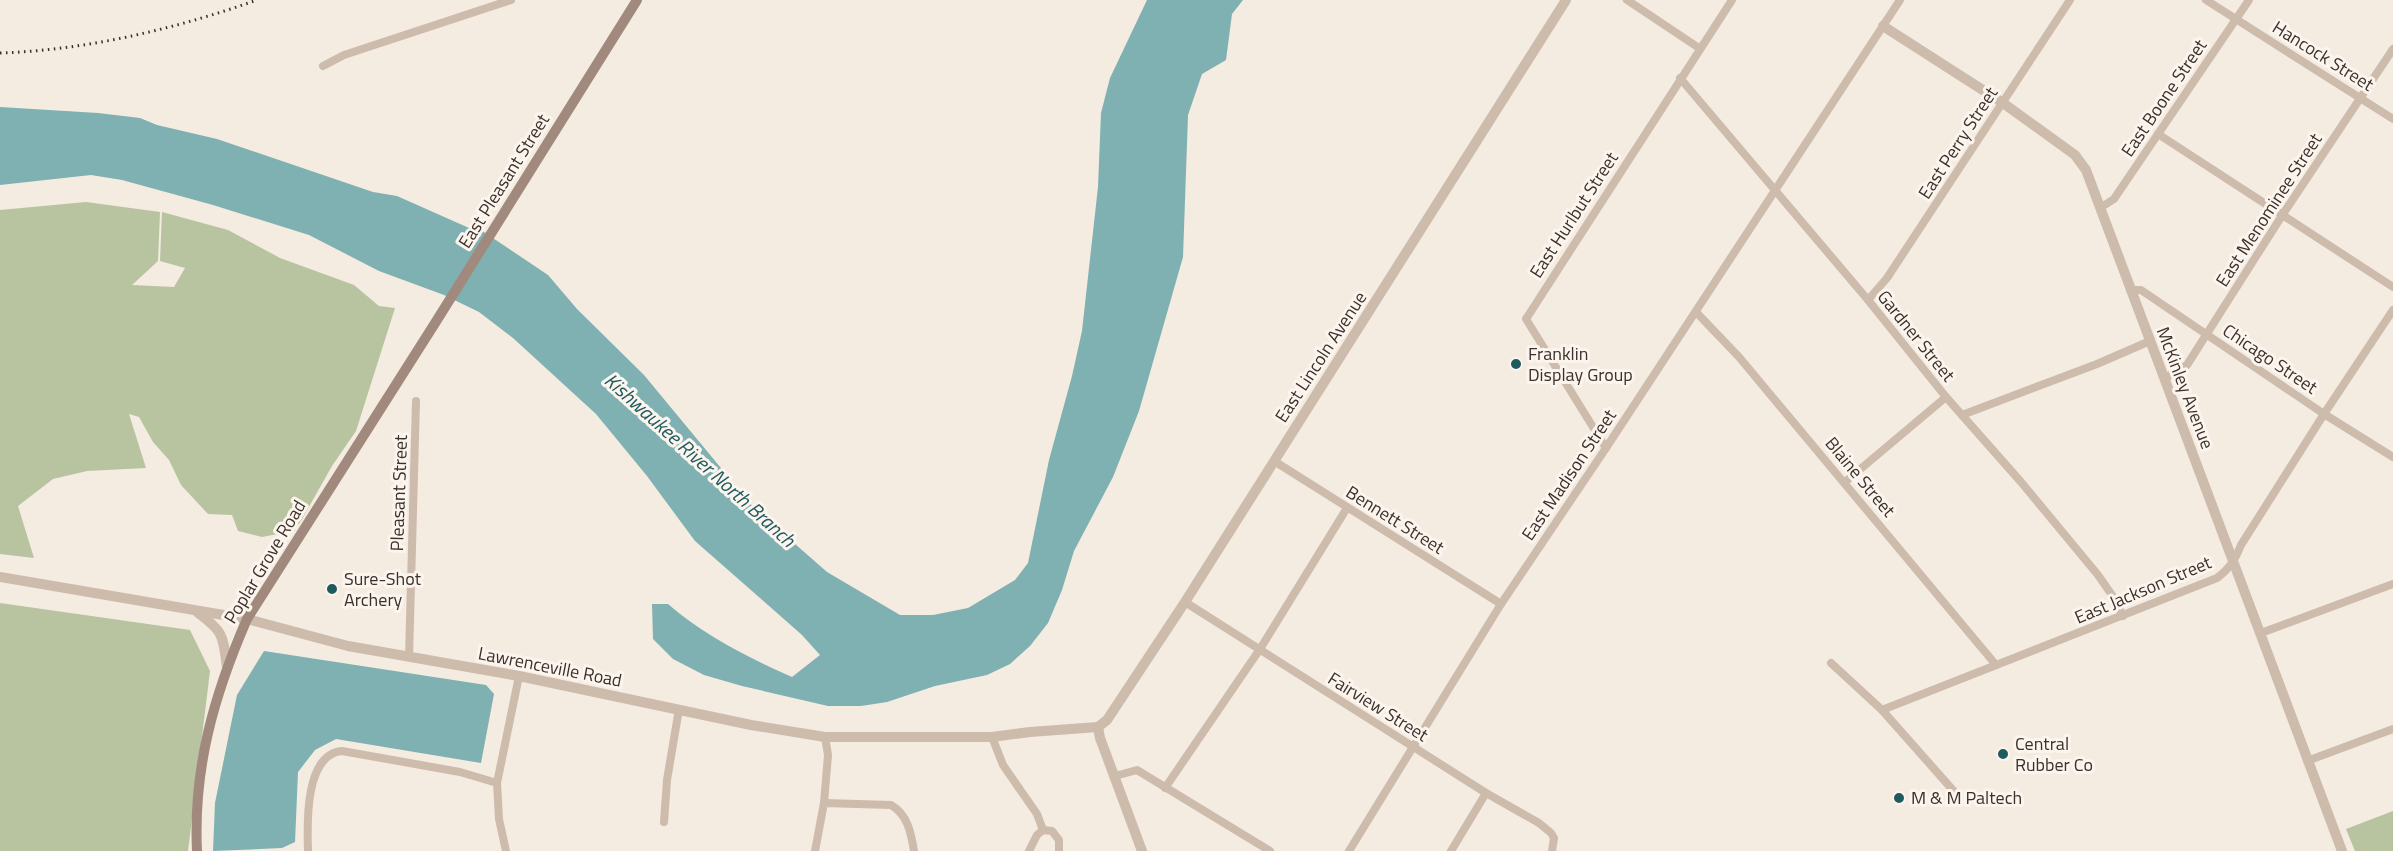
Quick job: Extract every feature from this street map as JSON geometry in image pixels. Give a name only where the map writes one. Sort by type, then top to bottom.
[{"type":"main road","name":"East Pleasant Street","points":[[398,380],[637,0]]},
{"type":"main road","name":"Poplar Grove Road","points":[[197,851],[198,789],[203,750],[228,668],[247,619],[398,380]]},
{"type":"street","points":[[323,66],[344,55],[511,0]]},
{"type":"street","name":"East Lincoln Avenue","points":[[1098,727],[1107,720],[1185,602],[1566,0]]},
{"type":"street","points":[[1627,0],[1699,48]]},
{"type":"street","name":"East Hurlbut Street","points":[[1606,448],[1526,319],[1732,0]]},
{"type":"street","name":"East Madison Street","points":[[1349,851],[1501,604],[1900,0]]},
{"type":"street","name":"East Perry Street","points":[[1868,300],[1887,278],[2070,0]]},
{"type":"street","name":"Hancock Street","points":[[2206,0],[2393,119]]},
{"type":"street","name":"East Boone Street","points":[[2100,208],[2114,199],[2249,0]]},
{"type":"street","name":"McKinley Avenue","points":[[1883,26],[2003,103],[2075,155],[2086,170],[2342,851]]},
{"type":"street","name":"East Menominee Street","points":[[2164,379],[2187,365],[2283,214],[2393,49]]},
{"type":"street","name":"Gardner Street","points":[[1680,78],[1868,300],[1946,398],[2098,575],[2123,616]]},
{"type":"street","points":[[2158,134],[2393,287]]},
{"type":"street","name":"Chicago Street","points":[[2130,290],[2141,290],[2324,414],[2393,457]]},
{"type":"street","name":"East Jackson Street","points":[[1882,710],[2217,578],[2234,563],[2241,546],[2393,310]]},
{"type":"street","name":"Blaine Street","points":[[1696,312],[1739,357],[1996,665]]},
{"type":"street","points":[[1962,415],[2150,341]]},
{"type":"street","points":[[1845,482],[1946,398]]},
{"type":"street","name":"Pleasant Street","points":[[409,657],[416,401]]},
{"type":"street","name":"Bennett Street","points":[[1274,461],[1501,604]]},
{"type":"street","points":[[1165,788],[1260,649],[1347,508]]},
{"type":"street","name":"Lawrenceville Road","points":[[0,577],[247,619],[348,646],[519,676],[679,710],[825,737],[992,737],[1098,727]]},
{"type":"street","points":[[2261,633],[2393,584]]},
{"type":"street","name":"Fairview Street","points":[[1185,602],[1486,793],[1539,823],[1554,838],[1552,851]]},
{"type":"street","points":[[194,610],[218,627],[224,639],[228,668]]},
{"type":"street","points":[[1831,663],[1882,710],[1959,797]]},
{"type":"street","points":[[506,851],[499,819],[497,783],[519,676]]},
{"type":"street","points":[[664,822],[666,780],[679,710]]},
{"type":"street","points":[[1098,727],[1142,851]]},
{"type":"street","points":[[2307,761],[2393,729]]},
{"type":"street","points":[[815,851],[824,803],[828,755],[825,737]]},
{"type":"street","points":[[992,737],[1004,765],[1037,814],[1043,830]]},
{"type":"street","points":[[309,851],[310,802],[315,774],[325,757],[333,752],[342,751],[460,772],[497,783]]},
{"type":"street","points":[[1115,776],[1137,770],[1270,851]]},
{"type":"street","points":[[1451,851],[1486,793]]},
{"type":"street","points":[[824,803],[891,805],[898,809],[907,820],[914,851]]},
{"type":"street","points":[[1029,851],[1037,835],[1043,830],[1052,831],[1059,840],[1059,851]]},
{"type":"green space","points":[[86,202],[160,212],[158,261],[132,285],[174,287],[185,268],[160,261],[162,212],[228,230],[280,258],[354,285],[379,306],[395,308],[356,431],[293,531],[262,537],[238,531],[232,515],[208,514],[181,485],[169,460],[153,442],[139,417],[129,414],[146,468],[87,471],[53,479],[18,506],[34,558],[0,554],[0,210]]},
{"type":"green space","points":[[0,603],[190,630],[210,671],[188,851],[0,851]]},
{"type":"green space","points":[[2393,811],[2393,851],[2355,851],[2346,829]]},
{"type":"water","name":"Kishwaukee River North Branch","points":[[1147,0],[1243,0],[1232,14],[1226,60],[1202,74],[1188,115],[1183,257],[1139,411],[1113,477],[1074,551],[1062,590],[1048,623],[1030,646],[1010,664],[987,675],[935,686],[887,702],[861,706],[828,706],[704,675],[673,659],[653,639],[652,604],[668,604],[682,616],[727,645],[792,677],[820,655],[802,635],[695,541],[647,476],[596,414],[513,338],[479,312],[444,295],[379,271],[309,235],[122,180],[91,175],[0,185],[0,107],[98,113],[140,118],[157,125],[217,139],[373,192],[397,196],[469,228],[481,230],[548,275],[577,309],[644,375],[754,508],[827,572],[900,615],[933,615],[968,608],[1015,580],[1028,563],[1049,460],[1082,331],[1098,187],[1101,113],[1110,78]]},
{"type":"water","points":[[264,651],[486,685],[494,694],[481,763],[336,739],[315,750],[298,772],[295,842],[282,848],[213,851],[215,803],[237,695]]},
{"type":"railway","points":[[0,53],[98,43],[163,29],[257,0]]},
{"type":"place","name":"Franklin Display Group","points":[[1516,364]]},
{"type":"place","name":"Sure-Shot Archery","points":[[332,589]]},
{"type":"place","name":"Central Rubber Co","points":[[2003,754]]},
{"type":"place","name":"M & M Paltech","points":[[1899,798]]}]
